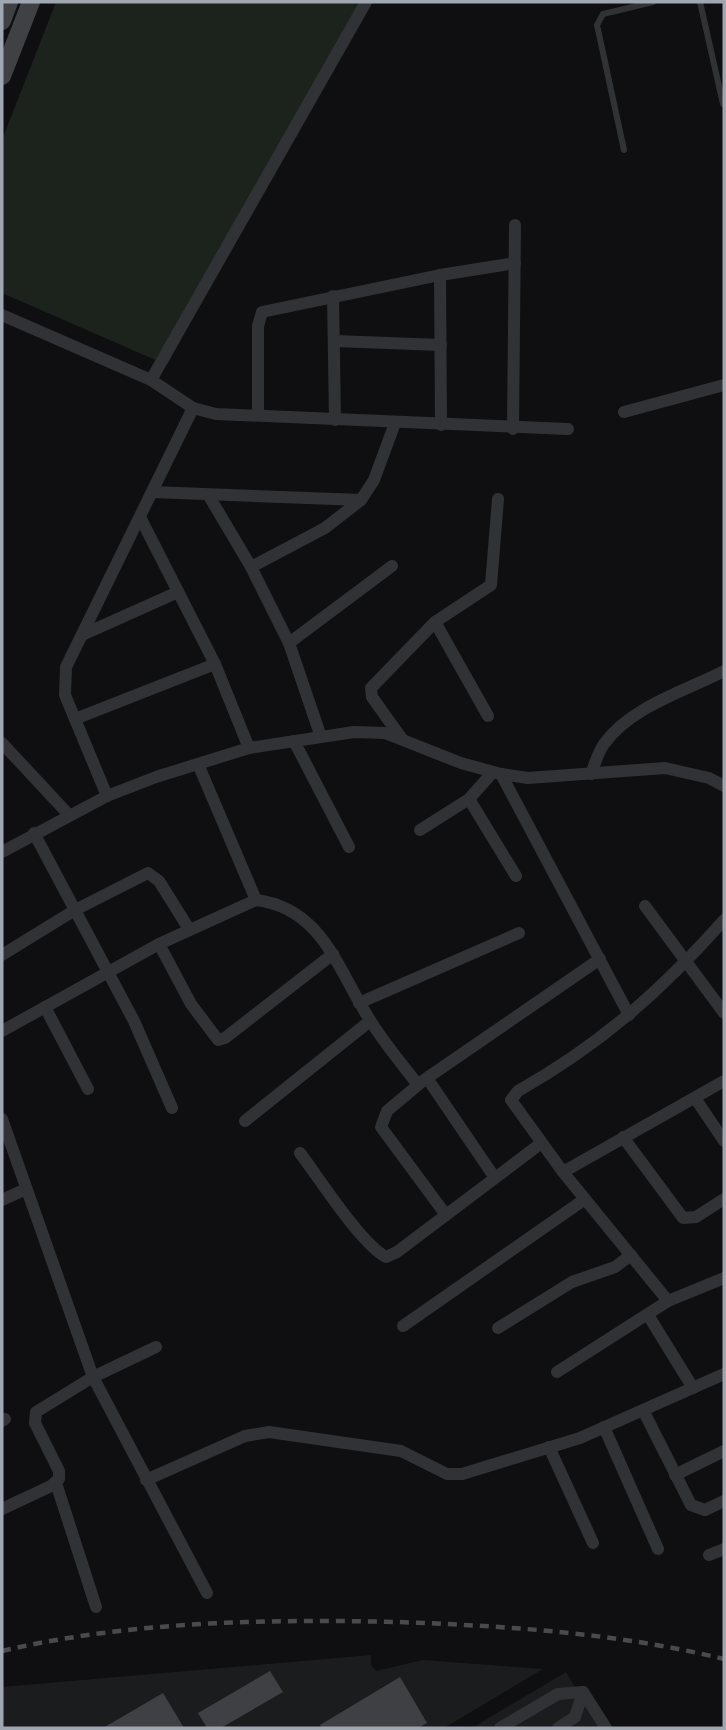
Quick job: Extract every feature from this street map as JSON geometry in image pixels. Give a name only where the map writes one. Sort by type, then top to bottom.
[{"type":"main road","points":[[2,21],[9,2]]},
{"type":"main road","points":[[2,76],[31,2]]},
{"type":"street","points":[[151,380],[366,2]]},
{"type":"street","points":[[513,429],[515,225]]},
{"type":"street","points":[[258,415],[258,318],[270,308],[515,263]]},
{"type":"street","points":[[440,275],[441,425]]},
{"type":"street","points":[[332,296],[335,420]]},
{"type":"street","points":[[2,315],[151,380],[193,408],[216,414],[513,429],[568,429]]},
{"type":"street","points":[[335,341],[441,345]]},
{"type":"street","points":[[624,412],[724,385]]},
{"type":"street","points":[[107,796],[65,695],[63,682],[66,667],[193,408]]},
{"type":"street","points":[[251,566],[325,528],[361,500],[374,480],[396,423]]},
{"type":"street","points":[[152,492],[361,500]]},
{"type":"street","points":[[209,496],[251,566],[289,643],[321,737]]},
{"type":"street","points":[[402,739],[372,697],[371,688],[435,622],[491,585],[498,499]]},
{"type":"street","points":[[141,517],[215,664],[248,748]]},
{"type":"street","points":[[289,643],[392,566]]},
{"type":"street","points":[[82,635],[178,592]]},
{"type":"street","points":[[435,622],[488,716]]},
{"type":"street","points":[[75,719],[215,664]]},
{"type":"street","points":[[591,774],[602,745],[617,728],[639,713],[724,671]]},
{"type":"street","points":[[2,852],[107,796],[198,764],[248,748],[354,732],[385,733],[497,773],[528,778],[665,768],[709,778],[724,786]]},
{"type":"street","points":[[294,741],[349,847]]},
{"type":"street","points":[[2,743],[69,815]]},
{"type":"street","points":[[198,764],[257,900]]},
{"type":"street","points":[[420,830],[469,799],[497,773]]},
{"type":"street","points":[[497,773],[629,1015]]},
{"type":"street","points":[[469,799],[516,876]]},
{"type":"street","points":[[34,833],[134,1021],[172,1108]]},
{"type":"street","points":[[2,955],[75,910],[148,873],[159,881],[189,929]]},
{"type":"street","points":[[2,1031],[189,929],[257,900],[276,902],[291,909],[320,936],[370,1021],[423,1082],[495,1178]]},
{"type":"street","points":[[645,906],[724,1013]]},
{"type":"street","points":[[668,1301],[540,1144],[513,1105],[513,1095],[583,1051],[629,1015],[687,963],[724,920]]},
{"type":"street","points":[[359,1003],[519,933]]},
{"type":"street","points":[[159,944],[191,1004],[218,1040],[225,1038],[332,954]]},
{"type":"street","points":[[446,1215],[381,1127],[387,1111],[423,1082],[600,959]]},
{"type":"street","points":[[45,1007],[88,1089]]},
{"type":"street","points":[[245,1121],[370,1021]]},
{"type":"street","points":[[563,1172],[724,1081]]},
{"type":"street","points":[[695,1098],[724,1141]]},
{"type":"street","points":[[2,1119],[93,1377],[207,1593]]},
{"type":"street","points":[[623,1137],[683,1218],[696,1217],[724,1199]]},
{"type":"street","points":[[300,1153],[358,1230],[378,1252],[386,1256],[397,1252],[540,1144]]},
{"type":"street","points":[[2,1200],[26,1189]]},
{"type":"street","points":[[403,1326],[585,1199]]},
{"type":"street","points":[[498,1328],[572,1282],[615,1267],[631,1255]]},
{"type":"street","points":[[557,1372],[668,1301],[724,1278]]},
{"type":"street","points":[[648,1314],[692,1388]]},
{"type":"street","points":[[96,1607],[56,1483],[59,1471],[34,1416],[44,1406],[93,1377],[156,1347]]},
{"type":"street","points":[[146,1480],[257,1433],[401,1451],[454,1475],[549,1447],[604,1427],[724,1374]]},
{"type":"street","points":[[643,1410],[691,1505],[697,1510],[705,1510],[724,1502]]},
{"type":"street","points":[[604,1427],[658,1549]]},
{"type":"street","points":[[549,1447],[593,1543]]},
{"type":"street","points":[[676,1475],[724,1451]]},
{"type":"street","points":[[2,1509],[56,1483]]},
{"type":"street","points":[[709,1556],[724,1549]]},
{"type":"street","points":[[500,1728],[558,1694],[583,1692]]},
{"type":"street","points":[[558,1728],[575,1717],[583,1692]]},
{"type":"street","points":[[583,1692],[606,1728]]},
{"type":"lane","points":[[624,150],[597,25],[603,15],[653,2]]},
{"type":"lane","points":[[700,2],[723,104]]},
{"type":"shaded area","points":[[56,2],[363,2],[167,365],[2,293],[2,140]]},
{"type":"shaded area","points":[[371,1655],[371,1665],[376,1671],[423,1660],[543,1669],[444,1728],[2,1728],[2,1687]]},
{"type":"shaded area","points":[[566,1672],[599,1728],[472,1728]]},
{"type":"building","points":[[270,1671],[283,1692],[221,1728],[207,1728],[198,1713]]},
{"type":"building","points":[[400,1677],[427,1723],[418,1728],[322,1728],[320,1725]]},
{"type":"building","points":[[163,1693],[184,1728],[103,1728]]},
{"type":"railway","points":[[2,1651],[100,1633],[149,1628],[249,1622],[348,1621],[562,1632],[643,1643],[724,1659]]}]
